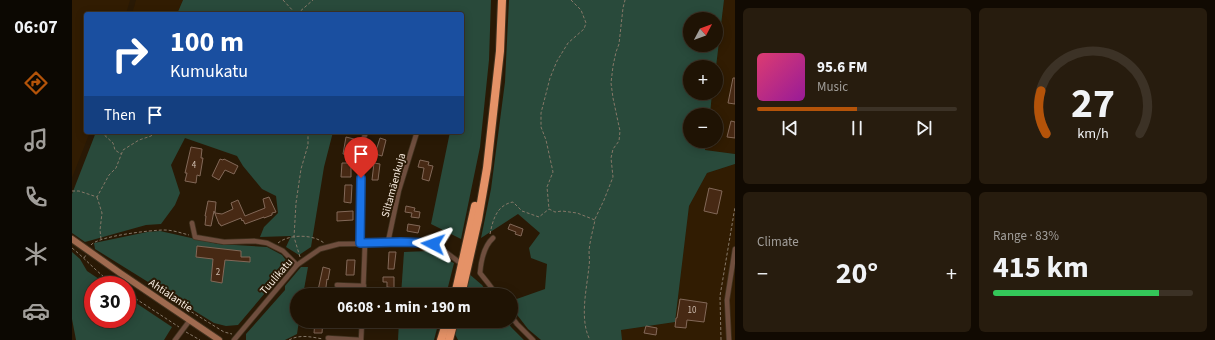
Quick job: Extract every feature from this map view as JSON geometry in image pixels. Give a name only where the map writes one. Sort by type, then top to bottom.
[{"type":"highway","points":[[463,288],[482,200],[499,59],[502,0]]},
{"type":"highway","points":[[457,288],[489,143]]},
{"type":"highway","points":[[441,340],[445,328]]},
{"type":"highway","points":[[449,340],[452,328]]},
{"type":"main road","name":"Ahtialantie","points":[[72,239],[219,340]]},
{"type":"street","points":[[337,285],[364,286],[361,154],[362,143],[365,134]]},
{"type":"street","name":"Siltamäenkuja","points":[[388,242],[398,190],[416,134]]},
{"type":"street","points":[[192,222],[195,237],[224,242],[267,242],[276,246],[299,263]]},
{"type":"street","points":[[492,288],[480,273],[480,264],[489,242],[493,238]]},
{"type":"street","name":"Tuulikatu","points":[[235,338],[299,263],[312,253],[327,246],[339,244],[388,242],[428,243],[433,244],[459,262]]},
{"type":"street","points":[[729,340],[727,300],[735,250]]},
{"type":"street","points":[[175,340],[190,320]]},
{"type":"street","points":[[518,325],[533,340]]},
{"type":"street","points":[[328,338],[361,340],[362,328]]},
{"type":"path","points":[[283,0],[295,12]]},
{"type":"path","points":[[299,12],[313,0]]},
{"type":"path","points":[[549,209],[547,187],[553,172],[546,140],[541,127],[541,113],[550,78],[557,61],[568,43],[584,29],[586,23],[581,10],[571,0]]},
{"type":"path","points":[[589,340],[586,330],[585,317],[589,251],[595,220],[613,177],[611,158],[613,149],[620,141],[620,131],[611,83],[613,66],[619,44],[625,0]]},
{"type":"path","points":[[101,240],[100,230],[102,213],[97,197],[109,175],[116,168],[123,150],[139,140],[154,134]]},
{"type":"path","points":[[299,263],[294,237],[296,203],[301,169],[308,146],[308,134]]},
{"type":"path","points":[[105,135],[113,143],[115,150],[122,154]]},
{"type":"path","points":[[72,191],[79,191],[97,197]]},
{"type":"path","points":[[489,242],[493,222],[500,208],[506,203],[513,202],[522,211],[539,216],[549,209]]},
{"type":"path","points":[[722,340],[720,296],[735,207]]},
{"type":"path","points":[[549,209],[555,212],[562,210],[577,213],[595,220]]},
{"type":"path","points":[[88,250],[94,242],[146,231],[173,230],[195,237]]},
{"type":"path","points":[[276,246],[282,240],[294,237],[316,238],[327,246]]},
{"type":"path","points":[[72,248],[103,276]]},
{"type":"path","points":[[150,286],[224,332],[231,333],[235,338]]},
{"type":"path","points":[[136,299],[200,340]]},
{"type":"path","points":[[289,340],[302,336],[323,339],[328,338]]},
{"type":"shaded area","points":[[72,0],[130,0],[127,12],[84,12],[84,134],[89,134],[72,178]]},
{"type":"shaded area","points":[[136,0],[183,0],[178,12],[133,12]]},
{"type":"shaded area","points":[[724,0],[735,0],[735,154],[705,150],[705,148],[723,148],[723,108],[711,108],[711,100],[723,100],[723,60],[717,60],[718,52],[723,52],[723,12]]},
{"type":"shaded area","points":[[735,164],[735,340],[622,340],[621,330],[675,322],[689,206],[707,173]]},
{"type":"green space","points":[[183,0],[491,0],[489,60],[480,147],[461,239],[431,224],[450,134],[464,134],[464,12],[178,12]]},
{"type":"green space","points":[[509,0],[724,0],[723,12],[683,12],[683,52],[718,52],[717,60],[683,60],[683,100],[711,100],[711,108],[683,108],[683,148],[705,148],[705,150],[735,154],[735,164],[707,173],[689,206],[675,322],[621,330],[622,340],[541,340],[528,329],[518,316],[518,299],[545,289],[547,264],[531,258],[529,248],[540,233],[518,214],[481,238],[491,189],[505,82]]},
{"type":"green space","points":[[95,134],[332,134],[324,167],[311,247],[299,255],[286,247],[291,236],[260,237],[264,227],[278,213],[276,196],[262,189],[243,166],[237,156],[185,138],[171,165],[180,193],[175,205],[161,224],[146,225],[85,242],[72,233],[72,194]]},
{"type":"green space","points":[[160,231],[218,244],[267,247],[282,255],[288,263],[287,267],[238,325],[226,326],[214,323],[95,249],[94,243],[147,232]]},
{"type":"green space","points":[[428,251],[454,263],[448,288],[401,288],[404,252]]},
{"type":"green space","points":[[72,252],[80,259],[87,271],[94,276],[84,276],[84,328],[136,328],[136,303],[172,327],[164,340],[76,340],[72,319]]},
{"type":"green space","points":[[301,267],[308,267],[304,288],[290,288],[290,328],[298,328],[297,334],[285,340],[246,340],[246,334],[285,290],[285,286]]},
{"type":"green space","points":[[468,273],[484,288],[465,288]]},
{"type":"green space","points":[[399,328],[437,328],[434,340],[398,340]]},
{"type":"green space","points":[[456,328],[512,328],[524,340],[458,340],[455,334]]},
{"type":"building","points":[[733,78],[735,78],[735,104],[728,103]]},
{"type":"building","points":[[731,121],[735,122],[735,138],[727,137]]},
{"type":"building","points":[[346,137],[354,139],[351,155],[343,154]]},
{"type":"building","points":[[380,138],[386,140],[382,156],[375,154]]},
{"type":"building","points":[[191,147],[202,149],[201,158],[203,158],[200,176],[197,175],[196,183],[185,181],[187,173],[185,173]]},
{"type":"building","points":[[220,159],[224,159],[238,166],[234,174],[225,170],[219,180],[212,176]]},
{"type":"building","points":[[420,160],[429,162],[428,165],[433,166],[429,181],[422,179],[424,168],[418,167]]},
{"type":"building","points":[[342,163],[351,163],[351,177],[341,177]]},
{"type":"building","points":[[374,163],[380,164],[378,180],[372,180]]},
{"type":"building","points":[[345,185],[352,185],[351,203],[344,202]]},
{"type":"building","points":[[709,188],[722,191],[717,214],[704,211]]},
{"type":"building","points":[[269,197],[276,212],[272,213],[272,215],[245,224],[241,218],[221,226],[214,211],[211,226],[205,225],[208,201],[216,202],[215,213],[222,214],[233,209],[231,203],[238,200],[245,216],[265,208],[263,199]]},
{"type":"building","points":[[406,206],[415,208],[414,211],[420,212],[419,218],[411,217],[412,213],[405,212]]},
{"type":"building","points":[[353,211],[353,220],[337,221],[337,212]]},
{"type":"building","points":[[408,224],[420,226],[418,233],[407,231]]},
{"type":"building","points":[[510,224],[523,229],[521,236],[508,229]]},
{"type":"building","points":[[197,246],[241,251],[241,257],[250,257],[250,262],[225,260],[222,283],[211,281],[213,259],[196,257]]},
{"type":"building","points":[[389,252],[396,252],[394,269],[388,269]]},
{"type":"building","points":[[347,260],[355,260],[354,275],[346,275]]},
{"type":"building","points":[[323,267],[330,269],[326,288],[318,288]]},
{"type":"building","points":[[383,277],[394,277],[394,288],[387,287],[387,282],[383,282]]},
{"type":"building","points":[[680,299],[707,303],[704,322],[687,320],[686,328],[675,327]]},
{"type":"building","points":[[646,326],[657,328],[656,335],[644,333]]},
{"type":"building","points":[[314,328],[322,328],[322,333],[314,333]]},
{"type":"route","points":[[361,178],[360,243],[401,242],[433,244]]}]
